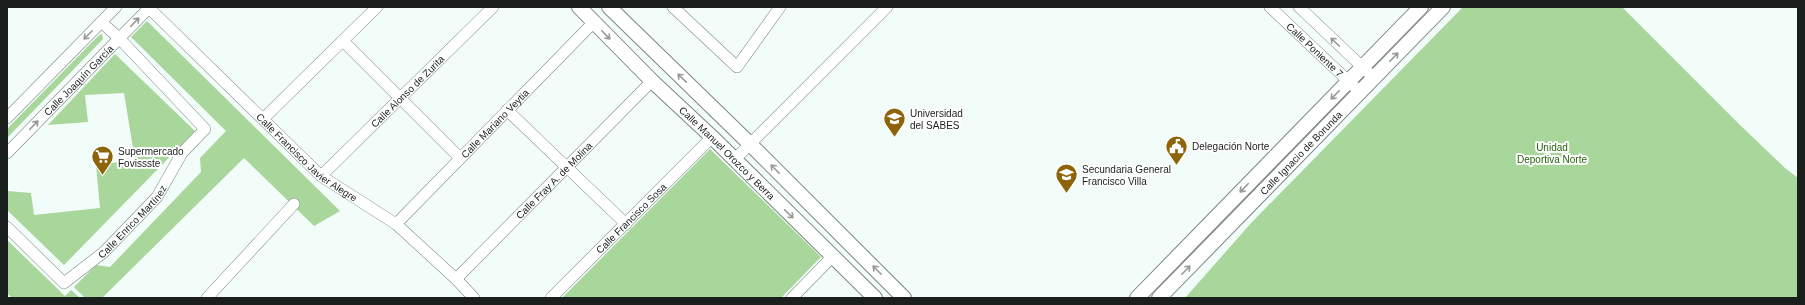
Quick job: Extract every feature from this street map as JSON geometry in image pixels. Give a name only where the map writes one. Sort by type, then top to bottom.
[{"type":"street","points":[[7,118],[116,7]]},
{"type":"street","name":"Calle Joaquín García","points":[[7,153],[149,7]]},
{"type":"street","name":"Calle Francisco Javier Alegre","points":[[149,7],[321,176],[396,224],[456,279],[474,298]]},
{"type":"street","points":[[263,119],[377,7]]},
{"type":"street","name":"Calle Alonso de Zurita","points":[[321,176],[493,7]]},
{"type":"street","name":"Calle Manuel Orozco y Berra","points":[[579,7],[652,82],[712,138],[875,298]]},
{"type":"street","points":[[609,7],[750,144],[904,298]]},
{"type":"street","points":[[673,7],[737,67],[777,8]]},
{"type":"street","points":[[734,160],[888,7]]},
{"type":"street","name":"Calle Poniente 7","points":[[1270,7],[1361,93]]},
{"type":"street","name":"Calle Poniente 7","points":[[1299,7],[1361,68],[1374,78]]},
{"type":"street","name":"Calle Ignacio de Borunda","points":[[1137,298],[1421,7]]},
{"type":"street","name":"Calle Ignacio de Borunda","points":[[1159,298],[1361,93],[1443,7]]},
{"type":"street","name":"Calle Enrico Martínez","points":[[7,227],[64,282],[104,252],[158,197],[182,153],[204,129],[119,38],[101,22]]},
{"type":"street","name":"Calle Mariano Veytia","points":[[396,224],[594,22]]},
{"type":"street","points":[[343,41],[460,158]]},
{"type":"street","name":"Calle Fray A. de Molina","points":[[456,279],[652,82]]},
{"type":"street","points":[[507,110],[626,224]]},
{"type":"street","name":"Calle Francisco Sosa","points":[[551,298],[712,138]]},
{"type":"street","points":[[207,298],[294,204]]},
{"type":"street","points":[[792,298],[833,256]]},
{"type":"green space","name":"Unidad Deportiva Norte","points":[[1463,7],[1622,7],[1740,125],[1785,168],[1798,178],[1798,298],[1185,298],[1252,222]]},
{"type":"green space","points":[[147,21],[340,211],[314,226],[244,158],[102,298],[85,298],[74,287],[96,265],[110,267],[201,172],[200,158],[226,131],[131,37]]},
{"type":"green space","points":[[102,34],[103,39],[7,138],[7,129],[99,35]]},
{"type":"green space","points":[[115,54],[195,131],[64,265],[7,210],[7,191],[31,193],[34,215],[100,208],[96,165],[135,160],[124,93],[85,95],[88,122],[48,125]]},
{"type":"green space","points":[[710,149],[821,257],[781,298],[562,298]]},
{"type":"green space","points":[[7,240],[65,296],[71,290],[80,298],[12,298],[7,293]]},
{"type":"place","name":"Universidad del SABES","points":[[894,138]]},
{"type":"place","name":"Delegación Norte","points":[[1177,166]]},
{"type":"place","name":"Supermercado Fovissste","points":[[103,176]]},
{"type":"place","name":"Secundaria General Francisco Villa","points":[[1066,194]]}]
